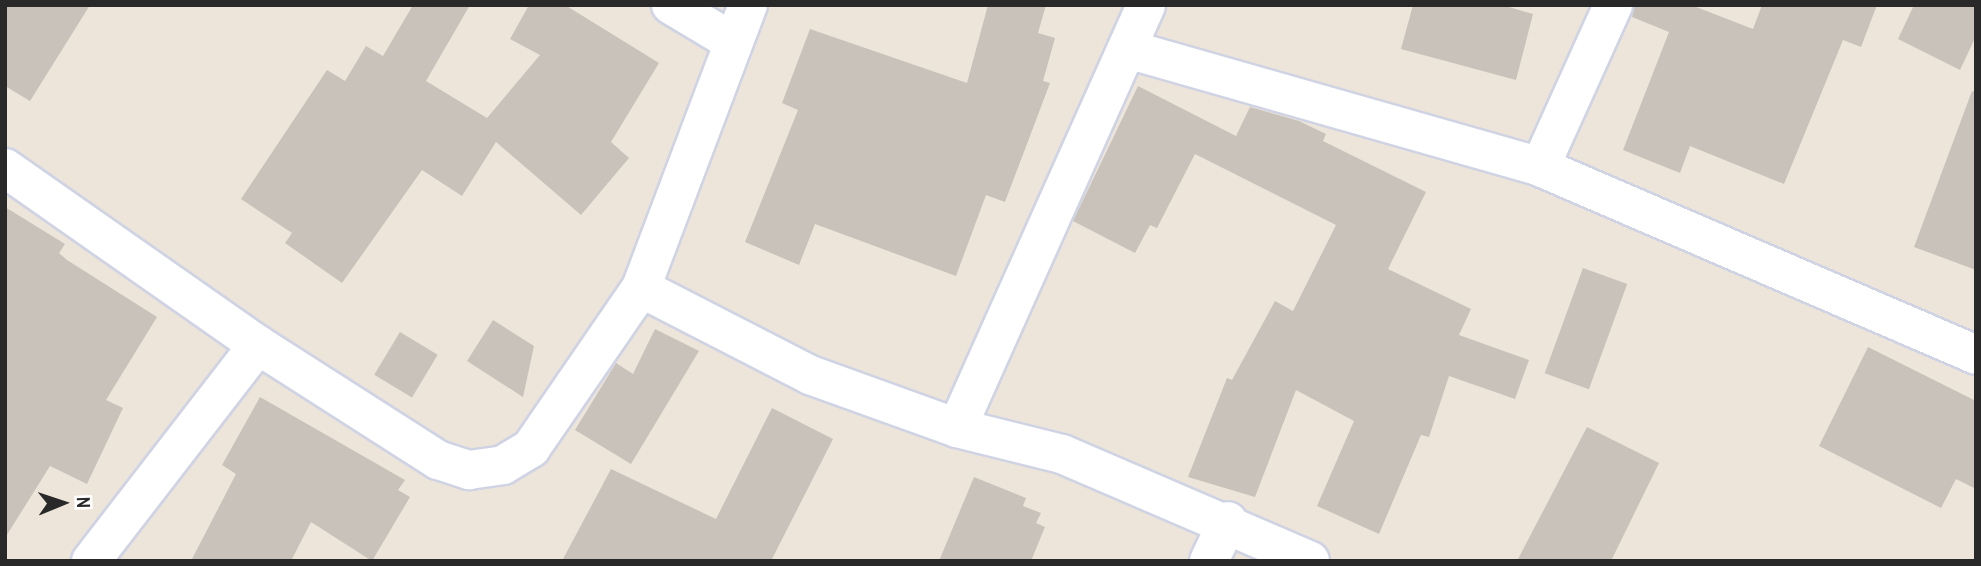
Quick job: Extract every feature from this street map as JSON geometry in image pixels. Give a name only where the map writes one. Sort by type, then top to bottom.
[{"type":"street","points":[[671,5],[733,43]]},
{"type":"street","points":[[5,168],[258,345],[438,460],[469,470],[503,465],[530,448],[641,288],[748,5]]},
{"type":"street","points":[[957,428],[1146,5]]},
{"type":"street","points":[[1540,167],[1612,5]]},
{"type":"street","points":[[1127,49],[1540,167],[1976,355]]},
{"type":"street","points":[[641,288],[810,375],[957,428],[1062,454],[1228,521],[1310,561]]},
{"type":"street","points":[[92,561],[258,345]]},
{"type":"street","points":[[1209,561],[1228,521]]},
{"type":"building","points":[[5,5],[90,5],[30,101],[5,86]]},
{"type":"building","points":[[413,5],[470,5],[426,81],[487,118],[540,55],[510,39],[529,5],[565,5],[659,63],[611,142],[629,158],[581,215],[496,142],[462,196],[422,170],[342,283],[285,243],[292,233],[241,199],[327,70],[345,81],[366,46],[383,56]]},
{"type":"building","points":[[988,5],[1046,5],[1038,33],[1055,38],[1043,81],[1050,83],[1005,202],[986,195],[956,276],[815,224],[799,265],[745,242],[798,110],[782,103],[810,29],[967,83]]},
{"type":"building","points":[[1413,5],[1502,5],[1533,14],[1516,80],[1401,49]]},
{"type":"building","points":[[1634,5],[1691,5],[1753,29],[1762,5],[1877,5],[1861,47],[1843,40],[1784,184],[1690,146],[1680,173],[1623,150],[1669,32],[1632,17]]},
{"type":"building","points":[[1914,5],[1976,5],[1976,36],[1960,70],[1898,39]]},
{"type":"building","points":[[1138,86],[1236,136],[1250,107],[1299,121],[1326,134],[1323,141],[1426,192],[1388,269],[1471,309],[1459,335],[1529,360],[1515,399],[1449,376],[1429,437],[1421,435],[1379,534],[1317,506],[1354,421],[1296,390],[1255,497],[1188,477],[1227,378],[1232,380],[1275,301],[1293,311],[1336,225],[1195,154],[1157,228],[1150,225],[1135,253],[1073,221]]},
{"type":"building","points":[[1972,91],[1976,92],[1976,270],[1914,247]]},
{"type":"building","points":[[5,207],[65,244],[59,253],[67,260],[157,317],[106,400],[123,408],[87,484],[50,466],[5,538]]},
{"type":"building","points":[[1583,268],[1627,284],[1589,389],[1545,373]]},
{"type":"building","points":[[493,320],[534,346],[523,397],[467,361]]},
{"type":"building","points":[[655,329],[699,351],[631,464],[575,430],[616,363],[633,374]]},
{"type":"building","points":[[400,332],[438,355],[412,398],[374,375]]},
{"type":"building","points":[[1868,347],[1976,401],[1976,489],[1956,479],[1941,508],[1819,446]]},
{"type":"building","points":[[260,397],[405,480],[398,490],[410,497],[372,561],[311,522],[291,561],[191,561],[236,474],[222,465]]},
{"type":"building","points":[[772,408],[833,439],[771,561],[562,561],[611,469],[716,519]]},
{"type":"building","points":[[1587,427],[1659,463],[1611,561],[1517,561]]},
{"type":"building","points":[[974,477],[1026,498],[1023,506],[1041,513],[1036,523],[1045,527],[1031,561],[939,561]]}]
